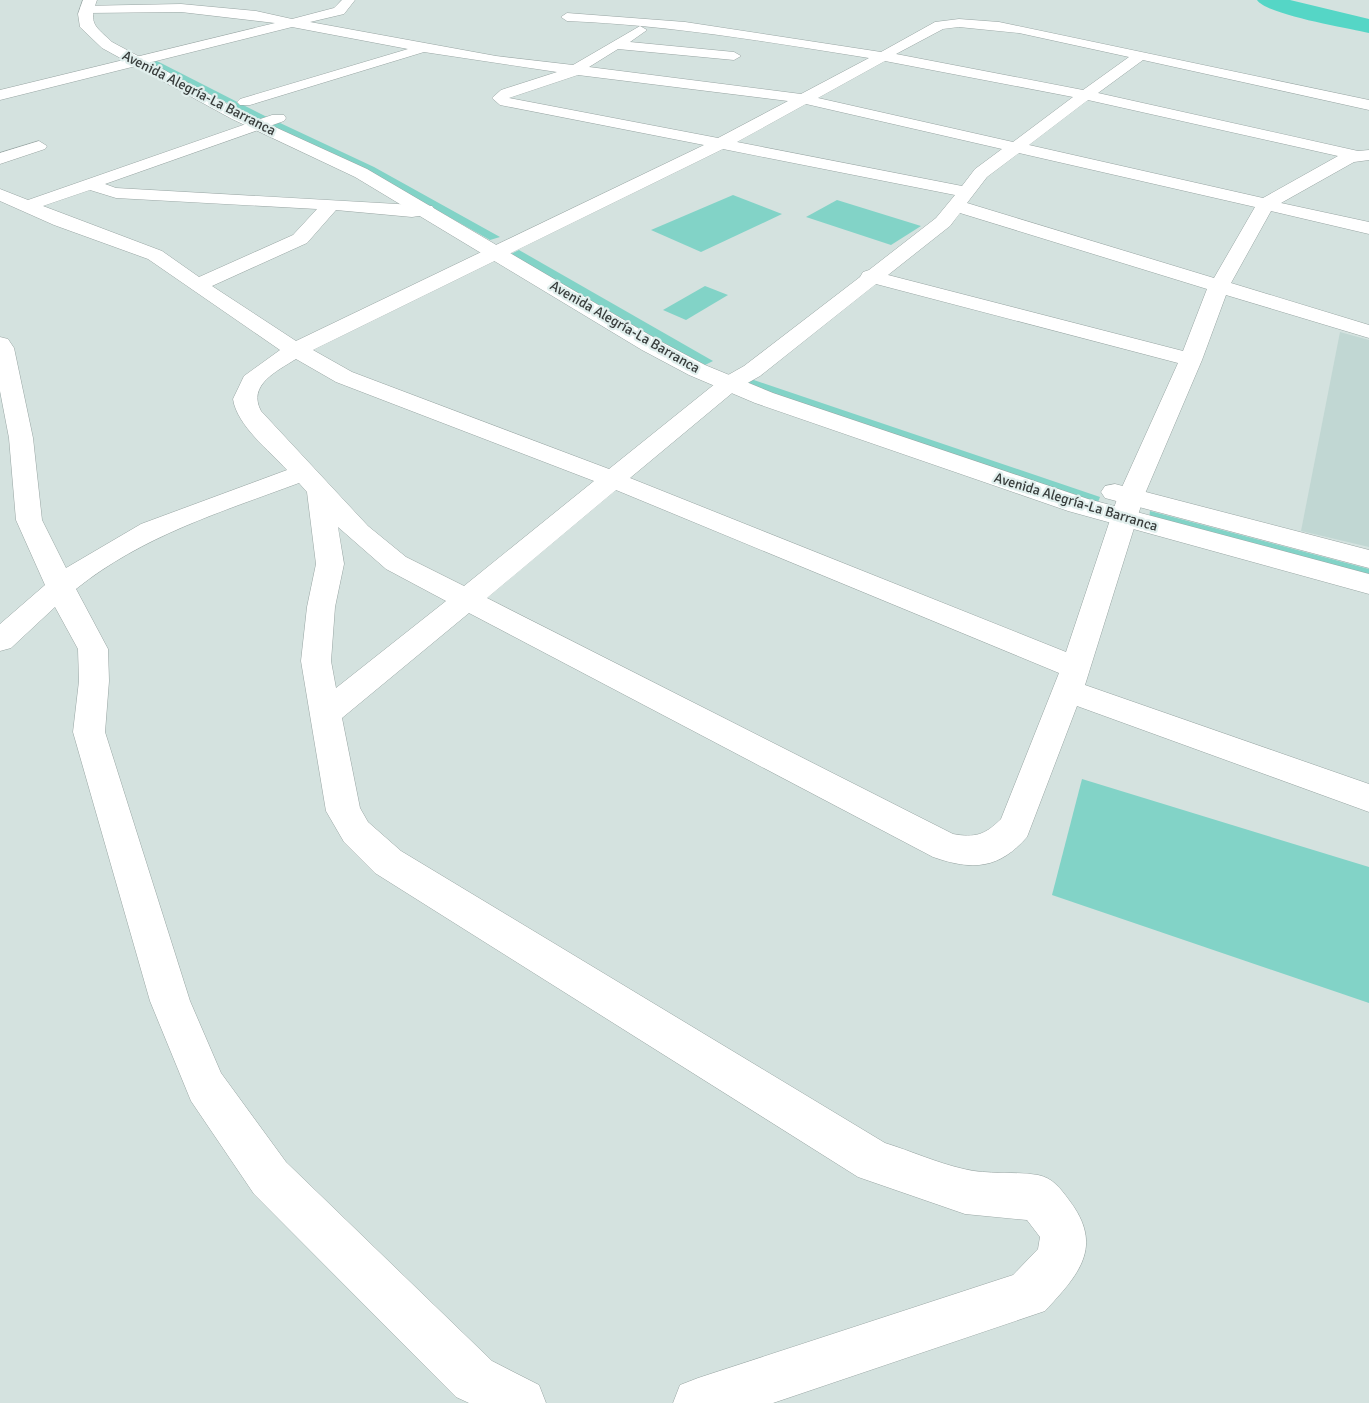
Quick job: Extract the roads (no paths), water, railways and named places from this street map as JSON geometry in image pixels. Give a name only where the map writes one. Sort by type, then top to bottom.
[{"type":"main road","name":"Avenida Alegría-La Barranca","points":[[590,284],[375,162],[268,122],[137,62],[93,35],[85,21],[98,4],[109,27],[131,42],[245,102],[268,122],[426,210],[650,345],[799,390],[1013,460]]},
{"type":"main road","name":"Avenida Alegría-La Barranca","points":[[735,371],[817,417],[1078,505],[1127,507],[1369,559]]},
{"type":"main road","name":"Avenida Alegría-La Barranca","points":[[1090,485],[1127,507],[1369,584]]},
{"type":"street","points":[[0,95],[62,78],[160,57],[291,21],[339,11],[349,0]]},
{"type":"street","points":[[98,4],[226,5],[291,21],[424,48],[804,99],[1369,228]]},
{"type":"street","points":[[567,17],[649,21],[885,55],[1086,95],[1364,155]]},
{"type":"street","points":[[1364,155],[1338,163],[1266,204],[1218,288],[1191,360],[1127,507],[1072,679],[1015,827],[994,846],[983,851],[969,852],[936,842],[396,563],[358,532],[256,421],[246,406],[245,395],[261,373],[294,351],[720,144],[933,28],[964,23],[1022,31],[1266,80],[1369,105]]},
{"type":"street","points":[[640,30],[576,69],[506,93],[500,98],[519,106],[720,144],[961,199],[1218,288],[1369,332]]},
{"type":"street","points":[[615,45],[734,57],[708,87]]},
{"type":"street","points":[[245,102],[424,48]]},
{"type":"street","points":[[326,714],[611,479],[735,371],[943,222],[981,173],[1140,55]]},
{"type":"street","points":[[27,206],[268,122]]},
{"type":"street","points":[[0,159],[39,146]]},
{"type":"street","points":[[92,183],[102,190],[116,193],[332,204],[412,212],[426,210]]},
{"type":"street","points":[[0,194],[155,255],[294,351],[376,390],[611,479],[1072,679],[1369,798]]},
{"type":"street","points":[[197,285],[300,239],[332,204]]},
{"type":"street","points":[[870,276],[1191,360]]},
{"type":"street","points":[[3,364],[21,438],[28,519],[60,588],[93,649],[94,681],[89,732],[170,1001],[206,1087],[270,1178],[474,1379],[521,1403]]},
{"type":"street","points":[[0,641],[60,588],[104,555],[166,524],[312,483]]},
{"type":"street","points":[[312,483],[330,564],[321,607],[316,661],[343,810],[356,832],[388,862],[874,1161],[965,1192],[1040,1198],[1064,1231],[1059,1261],[1028,1294],[698,1403]]},
{"type":"waterway","points":[[1268,0],[1297,10],[1369,26]]}]
